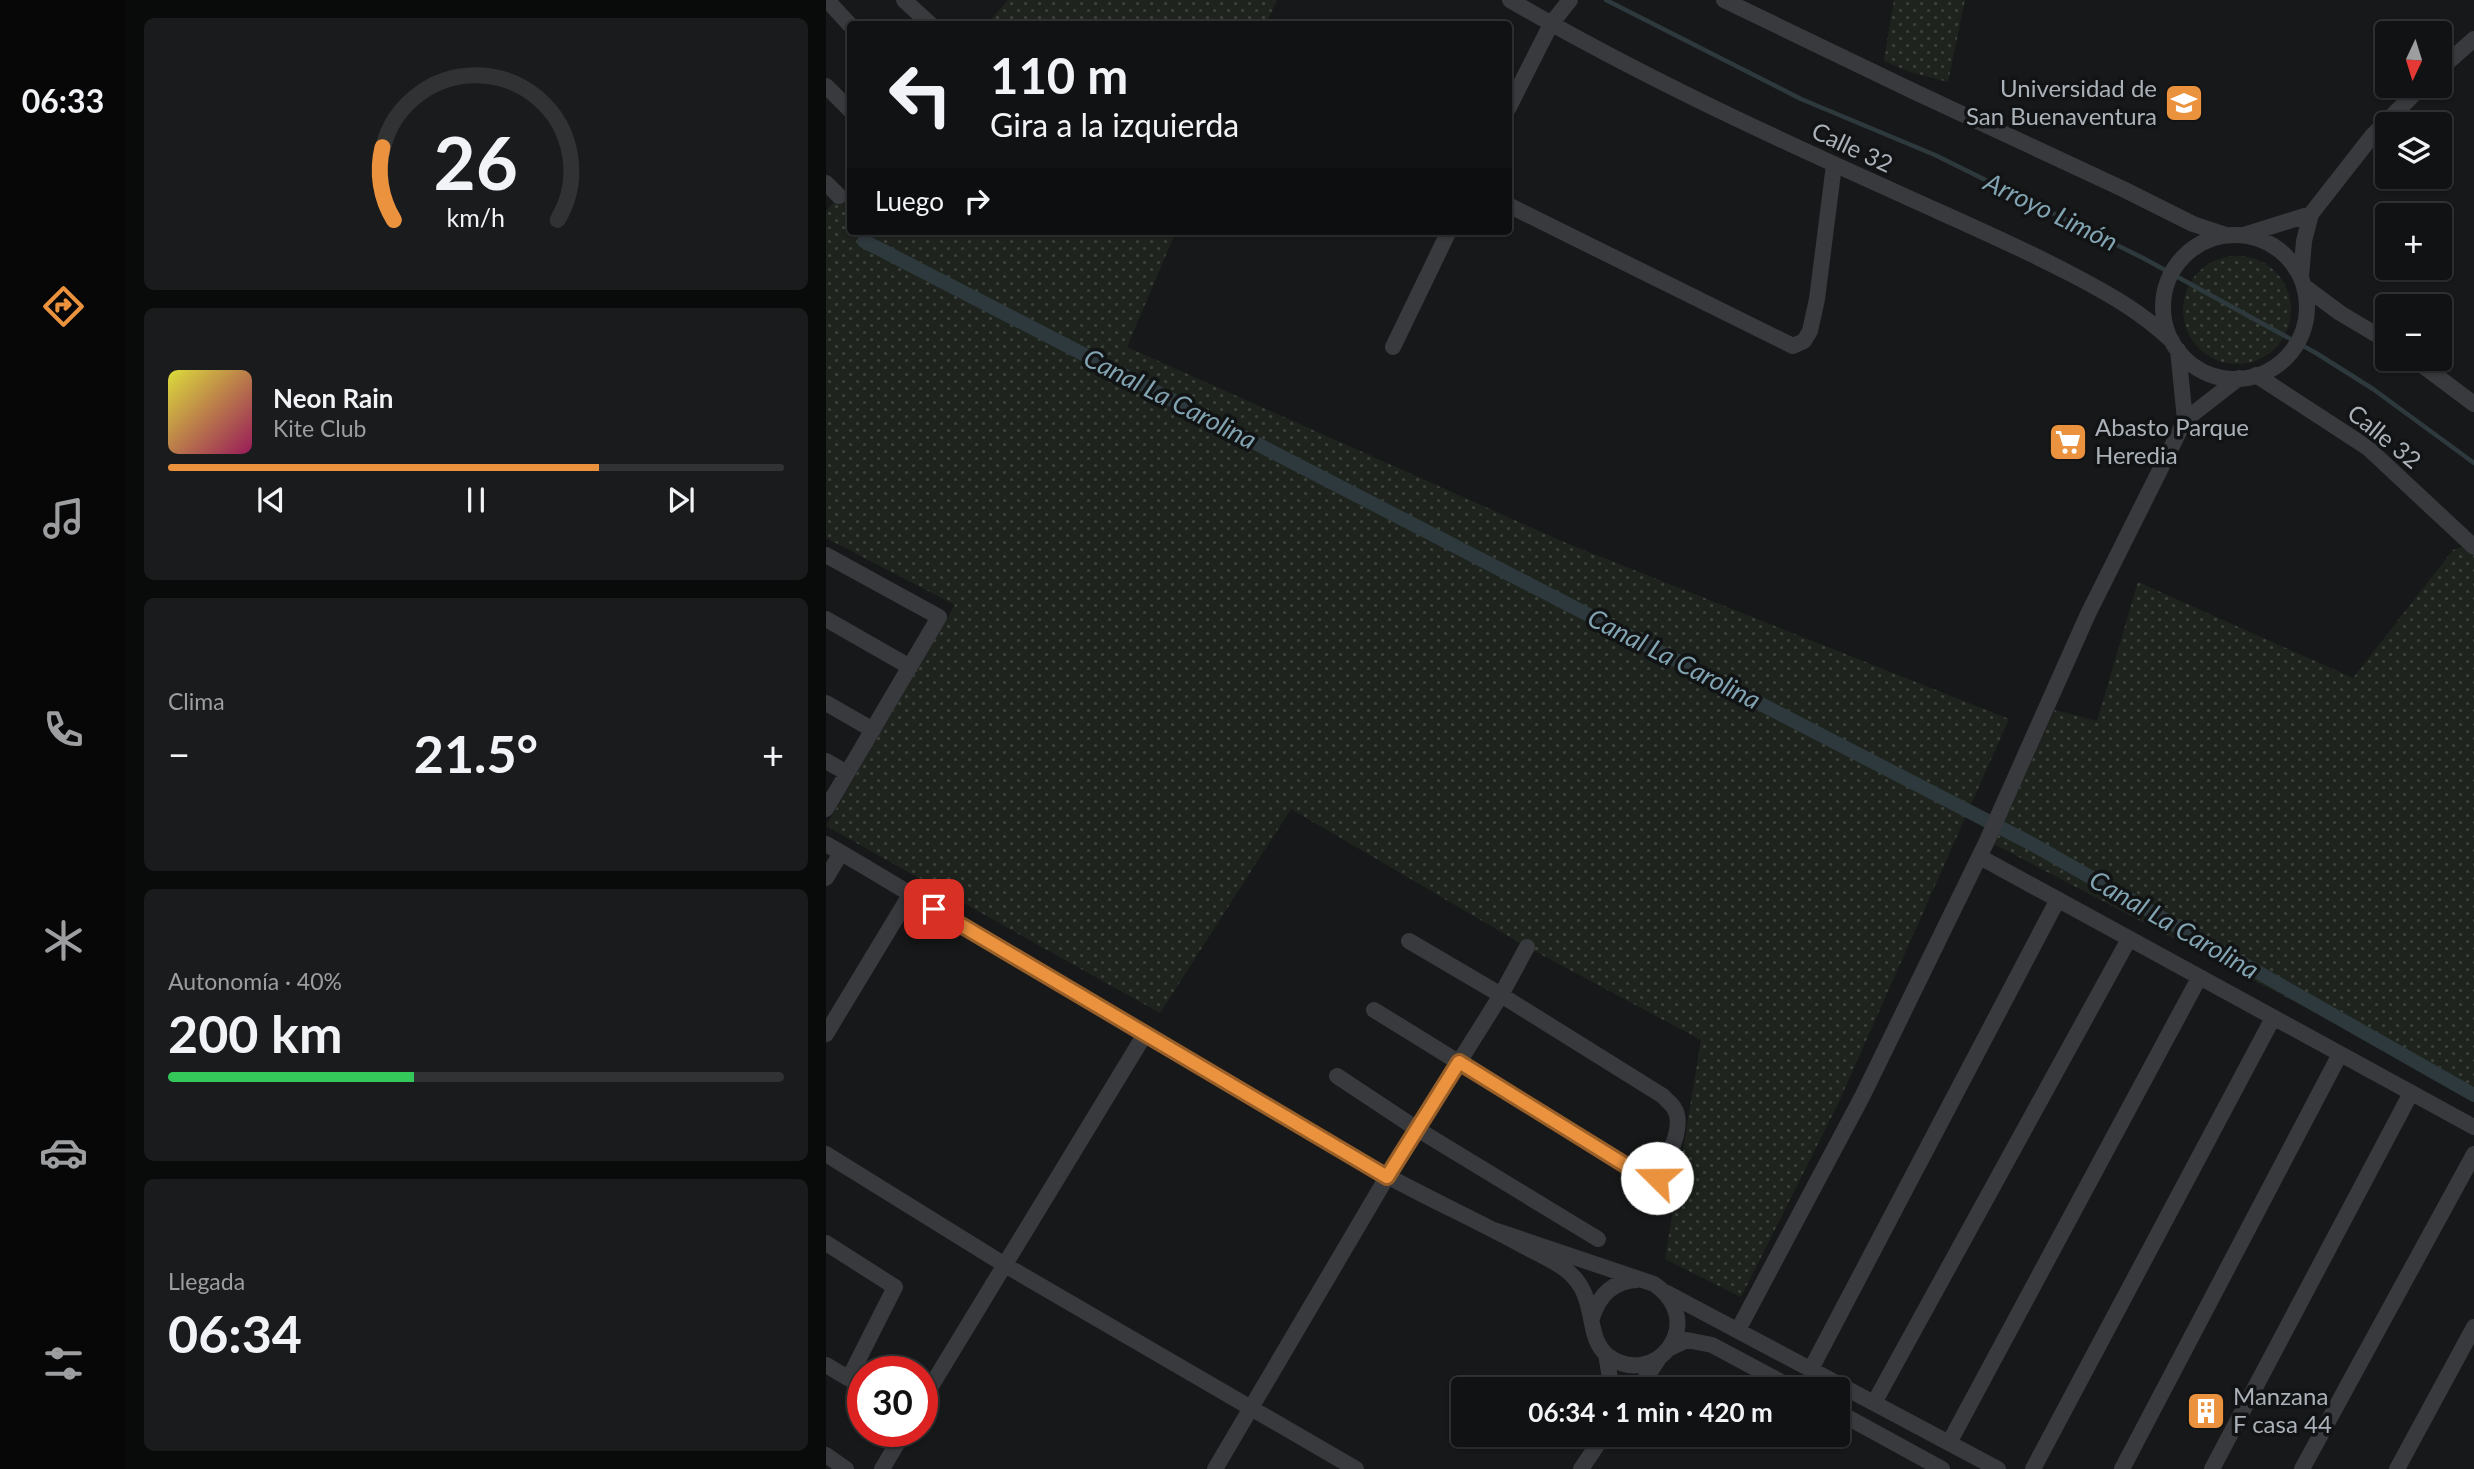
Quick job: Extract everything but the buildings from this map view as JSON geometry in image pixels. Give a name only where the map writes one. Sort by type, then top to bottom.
[{"type":"street","points":[[904,0],[927,21]]},
{"type":"street","name":"Calle 32","points":[[1510,0],[1554,20],[1754,127],[2034,255],[2123,302],[2148,318],[2175,345]]},
{"type":"street","points":[[1512,101],[1554,20],[1570,0]]},
{"type":"street","points":[[1724,0],[1805,41],[2123,188],[2193,224],[2226,235],[2244,235],[2262,240],[2291,261],[2303,282],[2340,313],[2375,334]]},
{"type":"street","points":[[831,5],[847,22]]},
{"type":"street","points":[[2452,58],[2474,39]]},
{"type":"street","points":[[826,86],[847,107]]},
{"type":"street","points":[[2175,345],[2190,362],[2205,372],[2222,377],[2256,375],[2286,358],[2297,344],[2308,311],[2303,282],[2304,241],[2311,214],[2372,136],[2410,98]]},
{"type":"street","points":[[1512,207],[1793,346],[1804,341],[1810,331],[1817,299],[1834,164]]},
{"type":"street","points":[[826,183],[839,196]]},
{"type":"street","points":[[2244,235],[2311,214]]},
{"type":"street","points":[[1393,347],[1447,235]]},
{"type":"street","points":[[2185,420],[2175,345],[2166,325],[2163,308],[2165,291],[2170,277],[2187,254],[2205,242],[2226,235]]},
{"type":"street","points":[[2430,371],[2474,404]]},
{"type":"street","name":"Calle 32","points":[[2256,375],[2368,447],[2474,547]]},
{"type":"street","points":[[1738,1330],[1863,1095],[1983,850],[2088,614],[2185,420],[2239,378]]},
{"type":"street","points":[[826,555],[939,617],[826,809]]},
{"type":"street","points":[[826,620],[909,667]]},
{"type":"street","points":[[826,703],[873,730]]},
{"type":"street","points":[[826,761],[847,773]]},
{"type":"street","points":[[826,844],[1387,1177],[1564,1268],[1576,1279],[1587,1297],[1598,1344],[1618,1362],[1646,1364],[1687,1340],[1712,1345],[1772,1377]]},
{"type":"street","points":[[1983,850],[2057,901],[2474,1127]]},
{"type":"street","points":[[826,878],[841,853]]},
{"type":"street","points":[[826,1034],[910,895]]},
{"type":"street","points":[[1811,1368],[2057,901]]},
{"type":"street","points":[[1874,1403],[2129,939]]},
{"type":"street","points":[[1374,1010],[1643,1176],[1657,1178],[1669,1157],[1678,1123],[1676,1110],[1663,1096],[1409,941]]},
{"type":"street","points":[[1215,1469],[1387,1177],[1501,995],[1527,947]]},
{"type":"street","points":[[1949,1443],[2199,978]]},
{"type":"street","points":[[2033,1469],[2273,1018]]},
{"type":"street","points":[[938,1375],[1145,1034]]},
{"type":"street","points":[[2122,1469],[2340,1054]]},
{"type":"street","points":[[1337,1076],[1417,1129],[1598,1239]]},
{"type":"street","points":[[2212,1469],[2411,1093]]},
{"type":"street","points":[[826,1154],[1005,1265],[1356,1469]]},
{"type":"street","points":[[2302,1469],[2474,1154]]},
{"type":"street","points":[[1494,1230],[1654,1284],[1666,1293],[1998,1469]]},
{"type":"street","points":[[826,1243],[895,1287],[867,1356]]},
{"type":"street","points":[[1592,1318],[1596,1304],[1614,1285],[1641,1280]]},
{"type":"street","points":[[1647,1377],[1677,1334],[1678,1319],[1674,1305],[1666,1293]]},
{"type":"street","points":[[2397,1469],[2474,1327]]},
{"type":"street","points":[[1606,1354],[1610,1377]]},
{"type":"street","points":[[826,1365],[847,1378]]},
{"type":"street","points":[[1850,1419],[1942,1469]]},
{"type":"street","points":[[882,1469],[895,1447]]},
{"type":"street","points":[[1581,1469],[1596,1447]]},
{"type":"street","points":[[826,1455],[846,1469]]},
{"type":"shaded area","points":[[1008,0],[1277,0],[1267,21],[990,21]]},
{"type":"shaded area","points":[[1894,0],[1965,0],[1948,82],[1910,72],[1884,61]]},
{"type":"shaded area","points":[[847,186],[847,235],[1174,235],[1127,347],[1566,543],[2009,719],[1837,1106],[1741,1297],[1665,1259],[1701,1040],[1527,947],[1291,809],[1160,1013],[826,826],[955,605],[826,538],[826,211]]},
{"type":"shaded area","points":[[2237,256],[2258,260],[2275,272],[2287,289],[2291,310],[2287,331],[2275,348],[2258,360],[2237,364],[2216,360],[2199,348],[2187,331],[2183,310],[2187,289],[2199,272],[2216,260]]},
{"type":"shaded area","points":[[2474,542],[2474,1096],[1994,844],[2055,710],[2097,721],[2138,582],[2353,678],[2453,550]]},
{"type":"waterway","name":"Arroyo Limón","points":[[1606,0],[1801,99],[1935,155],[2143,258],[2316,353],[2373,389],[2474,463]]},
{"type":"waterway","name":"Canal La Carolina","points":[[864,241],[2034,845],[2474,1095]]},
{"type":"place","name":"Universidad de San Buenaventura","points":[[2184,103]]},
{"type":"place","name":"Abasto Parque Heredia","points":[[2068,442]]},
{"type":"place","name":"Manzana F casa 44","points":[[2206,1411]]},
{"type":"route","points":[[934,909],[1387,1177],[1459,1062],[1643,1176],[1657,1178]]}]
